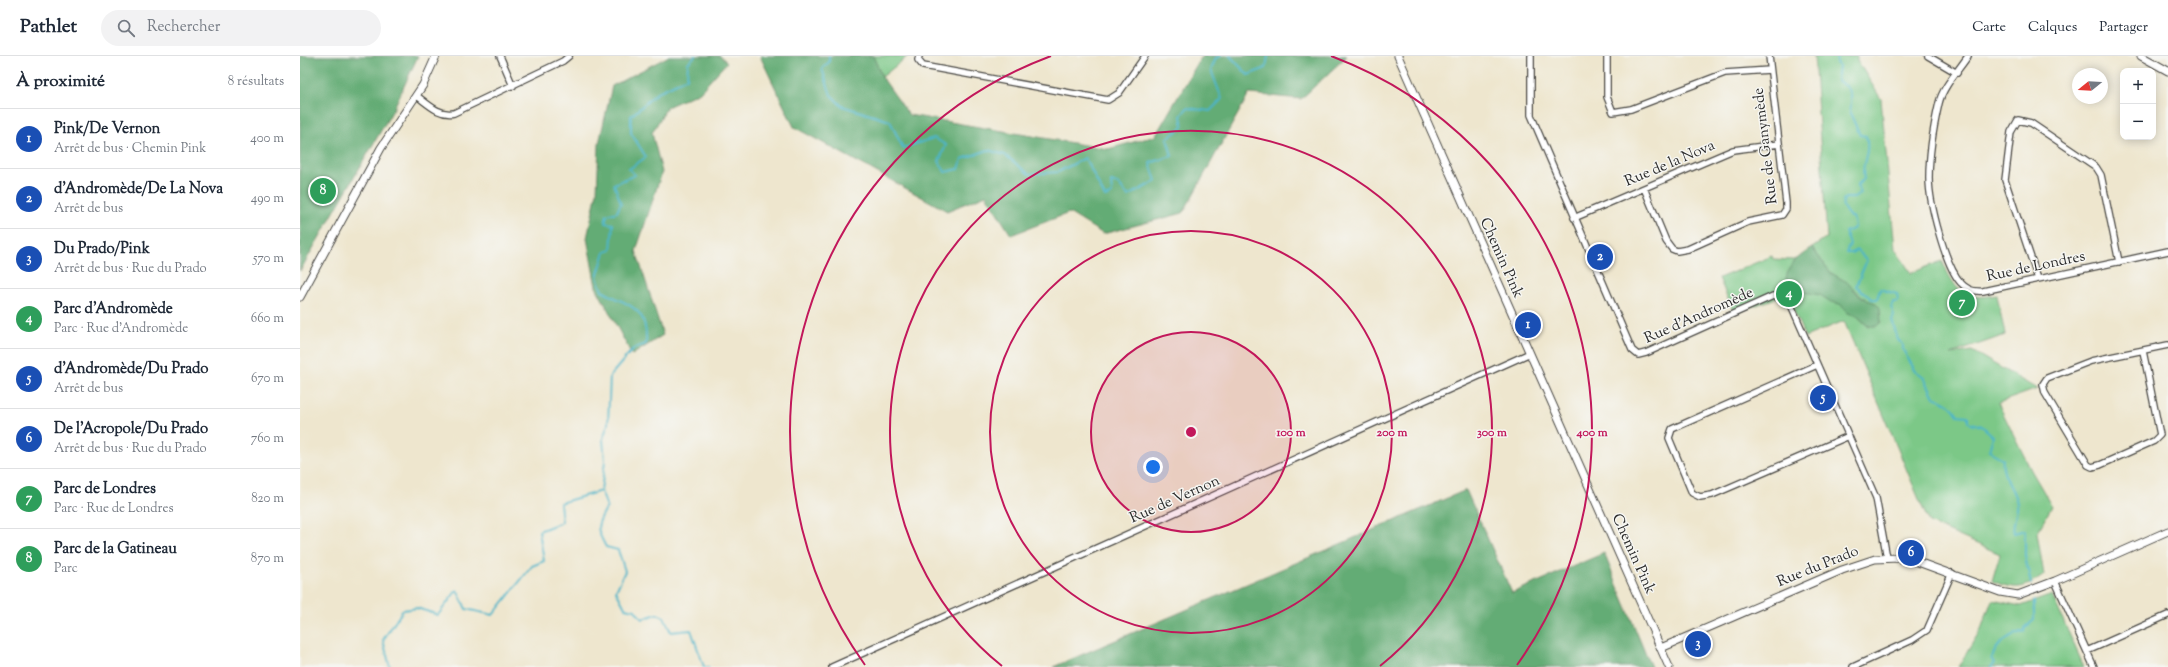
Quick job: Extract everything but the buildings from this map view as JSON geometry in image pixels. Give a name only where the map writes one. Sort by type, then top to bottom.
[{"type":"street","points":[[300,297],[378,153],[417,96],[436,56]]},
{"type":"street","points":[[500,56],[512,86]]},
{"type":"street","points":[[417,96],[438,111],[449,114],[512,86],[563,61],[569,56]]},
{"type":"street","points":[[919,56],[918,60],[923,66],[1108,100],[1119,93],[1145,56]]},
{"type":"street","name":"Chemin Pink","points":[[1398,56],[1528,354],[1669,667]]},
{"type":"street","name":"Rue d'Andromède","points":[[1531,56],[1531,115],[1632,350],[1638,355],[1777,295],[1785,297],[1791,305],[1877,503],[1887,558]]},
{"type":"street","points":[[1607,56],[1607,97],[1613,112],[1631,109],[1715,75],[1770,70]]},
{"type":"street","name":"Rue de Ganymède","points":[[1644,188],[1668,245],[1676,250],[1682,251],[1748,222],[1778,217],[1785,212],[1786,203],[1769,56]]},
{"type":"street","points":[[1928,56],[1957,73]]},
{"type":"street","name":"Rue de Londres","points":[[1968,56],[1944,92],[1939,103],[1929,170],[1930,192],[1943,245],[1959,280],[1972,291],[2001,288],[2168,251]]},
{"type":"street","points":[[2141,56],[2168,71]]},
{"type":"street","points":[[2038,279],[2005,180],[2011,132],[2018,120],[2031,123],[2096,167],[2101,175],[2119,262]]},
{"type":"street","name":"Rue de la Nova","points":[[1574,218],[1733,150],[1778,144]]},
{"type":"street","points":[[2143,350],[2160,435],[2154,441],[2100,465],[2092,467],[2088,465],[2044,393],[2045,381],[2051,376],[2079,365],[2143,350],[2168,345]]},
{"type":"street","name":"Rue de Vernon","points":[[832,667],[1528,354]]},
{"type":"street","points":[[1817,365],[1672,429],[1669,438],[1692,493],[1700,496],[1712,495],[1849,436]]},
{"type":"street","name":"Rue du Prado","points":[[1661,648],[1842,570],[1875,559],[1887,558],[1918,562],[1952,573],[2009,595],[2028,592],[2056,581],[2168,530]]},
{"type":"street","points":[[1853,667],[1912,640],[1927,630],[1952,573]]},
{"type":"street","points":[[2056,581],[2094,667]]},
{"type":"street","points":[[2087,651],[2168,615]]},
{"type":"green space","points":[[300,56],[418,56],[393,110],[300,271]]},
{"type":"green space","points":[[669,56],[720,56],[727,62],[700,92],[667,107],[652,133],[662,172],[636,251],[663,335],[632,355],[596,287],[587,238],[597,192],[599,143],[612,86]]},
{"type":"green space","points":[[760,56],[873,56],[882,77],[909,115],[1108,149],[1155,136],[1200,59],[1204,56],[1347,56],[1301,99],[1249,94],[1183,213],[1103,234],[1069,213],[1011,235],[986,195],[947,211],[794,127]]},
{"type":"green space","points":[[873,56],[908,56],[882,77]]},
{"type":"green space","points":[[1814,56],[1857,56],[1857,60],[1881,99],[1895,249],[1911,273],[1942,261],[1956,287],[1962,292],[1968,295],[1976,296],[1997,295],[2005,335],[1951,354],[1972,351],[2037,389],[1998,403],[2031,470],[2052,506],[2037,533],[2044,575],[2031,584],[2013,587],[1992,581],[2000,554],[1929,523],[1844,321],[1805,337],[1791,305],[1782,296],[1734,313],[1719,278],[1772,256],[1773,259],[1794,260],[1811,253],[1857,316],[1868,326],[1876,303],[1867,301],[1853,288],[1831,273],[1812,248],[1827,238]]},
{"type":"green space","points":[[1812,248],[1831,273],[1847,282],[1858,294],[1867,300],[1876,303],[1880,308],[1881,322],[1877,326],[1868,326],[1857,316],[1848,313],[1840,304],[1831,302],[1820,295],[1792,290],[1786,284],[1786,278],[1790,267],[1797,259]]},
{"type":"green space","points":[[1466,490],[1512,593],[1604,553],[1651,667],[1053,667]]},
{"type":"green space","points":[[2052,595],[2084,667],[1958,667],[1981,629],[1992,600],[2021,606]]},
{"type":"waterway","points":[[695,56],[688,63],[687,78],[658,92],[631,116],[631,133],[646,157],[629,169],[635,175],[614,184],[621,203],[617,212],[607,215],[605,223],[613,224],[611,250],[605,252],[597,277],[602,291],[629,305],[641,315],[646,332],[646,344],[633,349],[610,376],[608,424],[603,439],[605,461],[601,491],[607,507],[598,527],[606,547],[618,550],[625,571],[616,591],[625,608],[635,610],[642,619],[657,614],[664,617],[671,632],[691,630],[704,667],[709,667]]},
{"type":"waterway","points":[[829,56],[829,62],[822,69],[831,95],[842,106],[890,121],[903,148],[934,138],[946,145],[939,161],[945,172],[959,169],[962,159],[988,150],[1005,155],[1029,174],[1058,172],[1085,158],[1105,197],[1112,194],[1111,182],[1118,184],[1128,196],[1156,181],[1150,163],[1172,156],[1167,138],[1183,127],[1181,116],[1187,108],[1210,111],[1222,99],[1211,70],[1216,58],[1221,56]]},
{"type":"waterway","points":[[1230,56],[1248,75],[1266,68],[1268,56]]},
{"type":"waterway","points":[[1837,56],[1836,63],[1839,66],[1837,82],[1843,84],[1851,94],[1850,113],[1860,135],[1866,136],[1867,143],[1867,153],[1863,168],[1864,179],[1857,185],[1861,194],[1854,198],[1845,198],[1843,200],[1843,208],[1850,217],[1853,217],[1855,226],[1853,229],[1845,232],[1850,244],[1846,253],[1851,253],[1857,250],[1867,260],[1856,286],[1872,299],[1877,299],[1880,289],[1897,294],[1898,302],[1893,302],[1891,307],[1894,315],[1892,320],[1898,340],[1903,344],[1903,350],[1913,369],[1924,377],[1934,397],[1948,404],[1958,415],[1968,416],[1968,422],[1982,426],[1993,436],[1989,451],[2003,459],[2005,476],[2017,503],[2017,510],[2013,525],[2014,533],[2025,530],[2025,556],[2031,584]]},
{"type":"waterway","points":[[390,667],[383,640],[403,610],[417,608],[438,615],[457,590],[466,609],[493,615],[532,566],[544,561],[539,531],[562,522],[560,503],[601,491]]},
{"type":"waterway","points":[[1991,667],[1995,663],[1992,658],[2000,644],[2009,637],[2025,631],[2025,628],[2034,620],[2034,601]]},
{"type":"place","name":"Parc de la Gatineau","points":[[323,191]]},
{"type":"place","name":"d'Andromède/De La Nova","points":[[1600,257]]},
{"type":"place","name":"Parc d'Andromède","points":[[1789,294]]},
{"type":"place","name":"Parc de Londres","points":[[1962,303]]},
{"type":"place","name":"Pink/De Vernon","points":[[1528,325]]},
{"type":"place","name":"d'Andromède/Du Prado","points":[[1823,398]]},
{"type":"place","name":"De l'Acropole/Du Prado","points":[[1911,553]]},
{"type":"place","name":"Du Prado/Pink","points":[[1698,644]]}]
